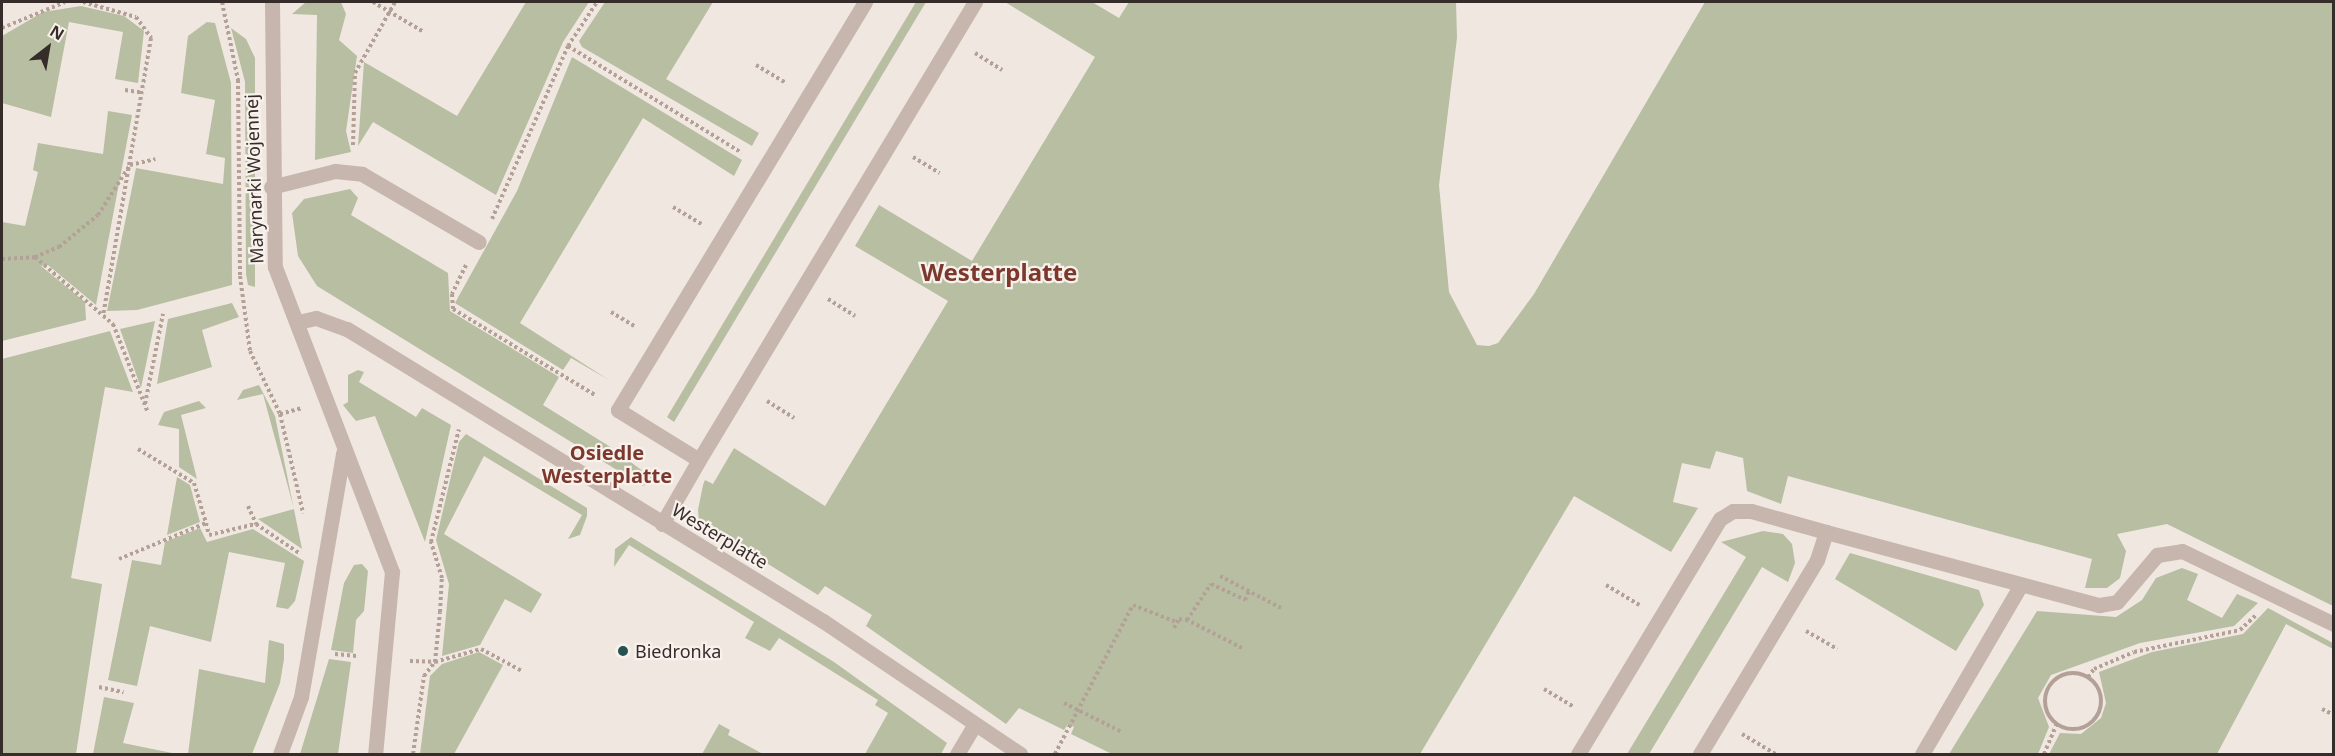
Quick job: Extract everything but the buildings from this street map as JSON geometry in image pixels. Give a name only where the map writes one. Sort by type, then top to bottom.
[{"type":"street","name":"Marynarki Wojennej","points":[[272,2],[271,187],[275,267],[298,322],[343,452],[392,572],[375,754]]},
{"type":"street","points":[[699,460],[618,410],[865,2]]},
{"type":"street","points":[[662,524],[975,2]]},
{"type":"street","points":[[271,187],[335,171],[362,174],[479,242]]},
{"type":"street","name":"Westerplatte","points":[[298,322],[316,318],[347,329],[823,621],[974,726],[1020,754]]},
{"type":"street","name":"Marynarki Wojennej","points":[[280,754],[304,686],[343,452]]},
{"type":"street","points":[[1578,754],[1709,533],[1733,511],[1751,511],[2075,602],[2108,604],[2126,593],[2148,562],[2182,552],[2271,592],[2334,624]]},
{"type":"street","points":[[1700,754],[1782,617],[1826,532]]},
{"type":"street","points":[[1922,754],[2020,586]]},
{"type":"street","points":[[957,754],[974,726]]},
{"type":"path","points":[[2,28],[65,2]]},
{"type":"path","points":[[83,2],[119,9],[147,27],[151,38],[103,315]]},
{"type":"path","points":[[222,2],[238,80],[240,276],[250,351],[280,414],[304,520]]},
{"type":"path","points":[[373,2],[424,32]]},
{"type":"path","points":[[362,174],[351,142],[355,73],[395,2]]},
{"type":"path","points":[[597,2],[568,46],[513,181],[452,294],[453,309],[618,410]]},
{"type":"path","points":[[568,46],[765,166]]},
{"type":"path","points":[[756,65],[807,96]]},
{"type":"path","points":[[125,90],[143,93]]},
{"type":"path","points":[[2,260],[35,257],[59,247],[98,215],[130,165],[155,159]]},
{"type":"path","points":[[35,257],[113,324],[148,413]]},
{"type":"path","points":[[145,405],[163,314]]},
{"type":"path","points":[[413,754],[424,676],[435,662],[440,612],[442,578],[431,542],[462,423]]},
{"type":"path","points":[[138,449],[194,483],[209,536],[256,524]]},
{"type":"path","points":[[249,506],[256,524],[308,559],[307,549]]},
{"type":"path","points":[[119,559],[206,523]]},
{"type":"path","points":[[1220,576],[1281,608]]},
{"type":"path","points":[[1187,620],[1211,584],[1245,600],[1249,591]]},
{"type":"path","points":[[1606,585],[1659,617]]},
{"type":"path","points":[[2088,677],[2094,669],[2134,652],[2240,630],[2271,592]]},
{"type":"path","points":[[1055,754],[1133,605],[1176,622],[1187,620],[1242,648]]},
{"type":"path","points":[[1782,617],[1837,649]]},
{"type":"path","points":[[1174,628],[1176,622]]},
{"type":"path","points":[[2070,673],[2088,677],[2102,700],[2097,717],[2073,729],[2057,724],[2045,699],[2053,682],[2070,673]]},
{"type":"path","points":[[99,687],[123,692]]},
{"type":"path","points":[[1544,689],[1598,722]]},
{"type":"path","points":[[1064,703],[1120,731]]},
{"type":"path","points":[[2322,709],[2334,715]]},
{"type":"path","points":[[1720,721],[1775,754]]},
{"type":"path","points":[[2044,754],[2057,724]]},
{"type":"green space","points":[[306,2],[341,2],[346,14],[339,40],[357,56],[346,131],[351,152],[315,160],[317,15],[292,14]]},
{"type":"green space","points":[[526,2],[589,2],[563,42],[496,195],[373,122],[358,146],[364,62],[457,116]]},
{"type":"green space","points":[[605,2],[713,2],[666,79],[759,133],[752,146],[582,47],[579,41]]},
{"type":"green space","points":[[916,2],[926,2],[674,422],[667,417]]},
{"type":"green space","points":[[1005,2],[1092,2],[1119,18],[1129,2],[1456,2],[1457,38],[1439,185],[1449,292],[1477,345],[1489,346],[1498,343],[1534,294],[1705,2],[2333,2],[2333,606],[2167,524],[2117,534],[2126,551],[2120,578],[2107,588],[2085,588],[2092,559],[1788,476],[1781,504],[1747,491],[1743,458],[1716,451],[1710,469],[1682,463],[1673,502],[1698,508],[1671,552],[1574,496],[1420,754],[1112,754],[1071,734],[1074,727],[1068,724],[1064,730],[1019,708],[1006,724],[866,626],[872,615],[825,586],[818,595],[699,521],[698,510],[705,480],[713,484],[734,448],[825,506],[948,301],[855,246],[879,205],[972,261],[1095,57]]},
{"type":"green space","points":[[81,6],[124,16],[144,31],[138,83],[115,79],[123,32],[69,22],[51,117],[2,103],[2,36],[43,12]]},
{"type":"green space","points":[[207,22],[215,23],[231,83],[232,285],[137,310],[107,311],[136,168],[223,184],[225,158],[206,154],[215,100],[181,93],[188,36]]},
{"type":"green space","points":[[231,28],[246,39],[255,58],[255,287],[248,285],[246,274],[245,82]]},
{"type":"green space","points":[[572,57],[742,160],[734,176],[643,118],[520,323],[609,380],[571,358],[563,370],[455,303],[517,191]]},
{"type":"green space","points":[[108,111],[132,115],[96,305],[48,265],[41,266],[85,302],[86,320],[2,341],[2,222],[25,226],[38,172],[33,170],[38,143],[103,154]]},
{"type":"green space","points":[[350,189],[358,198],[351,215],[448,273],[450,311],[559,377],[543,405],[612,448],[652,478],[650,482],[643,486],[317,286],[298,256],[292,213],[304,199]]},
{"type":"green space","points":[[232,303],[239,317],[202,330],[212,367],[157,384],[168,319]]},
{"type":"green space","points":[[155,321],[141,388],[120,329]]},
{"type":"green space","points":[[110,331],[133,392],[105,387],[71,578],[102,584],[76,754],[2,754],[2,359]]},
{"type":"green space","points":[[358,370],[364,372],[359,382],[416,417],[422,408],[451,425],[425,542],[375,416],[356,421],[343,405],[348,402],[348,375]]},
{"type":"green space","points":[[259,385],[275,416],[294,507],[263,394],[237,400],[243,390]]},
{"type":"green space","points":[[199,401],[206,408],[181,415],[197,479],[179,467],[179,429],[158,425],[164,412]]},
{"type":"green space","points":[[466,434],[587,508],[587,516],[580,535],[568,539],[582,515],[484,456],[444,534],[542,594],[531,613],[505,599],[480,645],[442,656],[449,584],[436,540],[459,442]]},
{"type":"green space","points":[[177,477],[190,485],[200,522],[167,535]]},
{"type":"green space","points":[[294,509],[302,549],[258,519]]},
{"type":"green space","points":[[200,528],[207,542],[253,529],[304,561],[295,601],[288,609],[276,607],[285,563],[229,552],[211,642],[150,626],[137,686],[108,680],[132,560],[161,565],[165,542]]},
{"type":"green space","points":[[1763,531],[1783,534],[1792,544],[1795,563],[1788,582],[1762,567],[1649,754],[1627,754],[1746,557],[1721,542]]},
{"type":"green space","points":[[631,537],[834,662],[947,743],[941,754],[865,754],[888,713],[875,705],[878,700],[779,638],[770,651],[745,638],[754,622],[629,545],[614,567],[615,549]]},
{"type":"green space","points":[[1850,553],[1979,590],[1984,605],[1956,651],[1835,579]]},
{"type":"green space","points":[[362,564],[368,571],[364,611],[356,620],[353,653],[331,650],[344,583],[354,565]]},
{"type":"green space","points":[[2182,568],[2198,574],[2187,600],[2222,618],[2237,594],[2258,603],[2234,626],[2140,643],[2051,675],[2038,698],[2049,727],[2038,754],[1949,754],[2037,611],[2116,617],[2142,600],[2156,578]]},
{"type":"green space","points":[[2268,608],[2333,643],[2333,649],[2286,624],[2217,754],[2049,754],[2060,733],[2081,734],[2101,718],[2106,703],[2099,672],[2152,652],[2243,634]]},
{"type":"green space","points":[[269,640],[284,644],[284,659],[280,683],[252,754],[188,754],[199,669],[265,683]]},
{"type":"green space","points":[[479,652],[503,665],[454,754],[420,754],[430,676],[442,664]]},
{"type":"green space","points":[[329,659],[351,662],[338,754],[300,754]]},
{"type":"green space","points":[[104,697],[134,703],[123,743],[177,754],[93,754]]},
{"type":"green space","points":[[719,724],[730,730],[728,735],[763,754],[702,754]]},
{"type":"place","name":"Biedronka","points":[[623,651]]},
{"type":"district","name":"Westerplatte","points":[[999,272]]},
{"type":"district","name":"Osiedle Westerplatte","points":[[607,464]]}]
